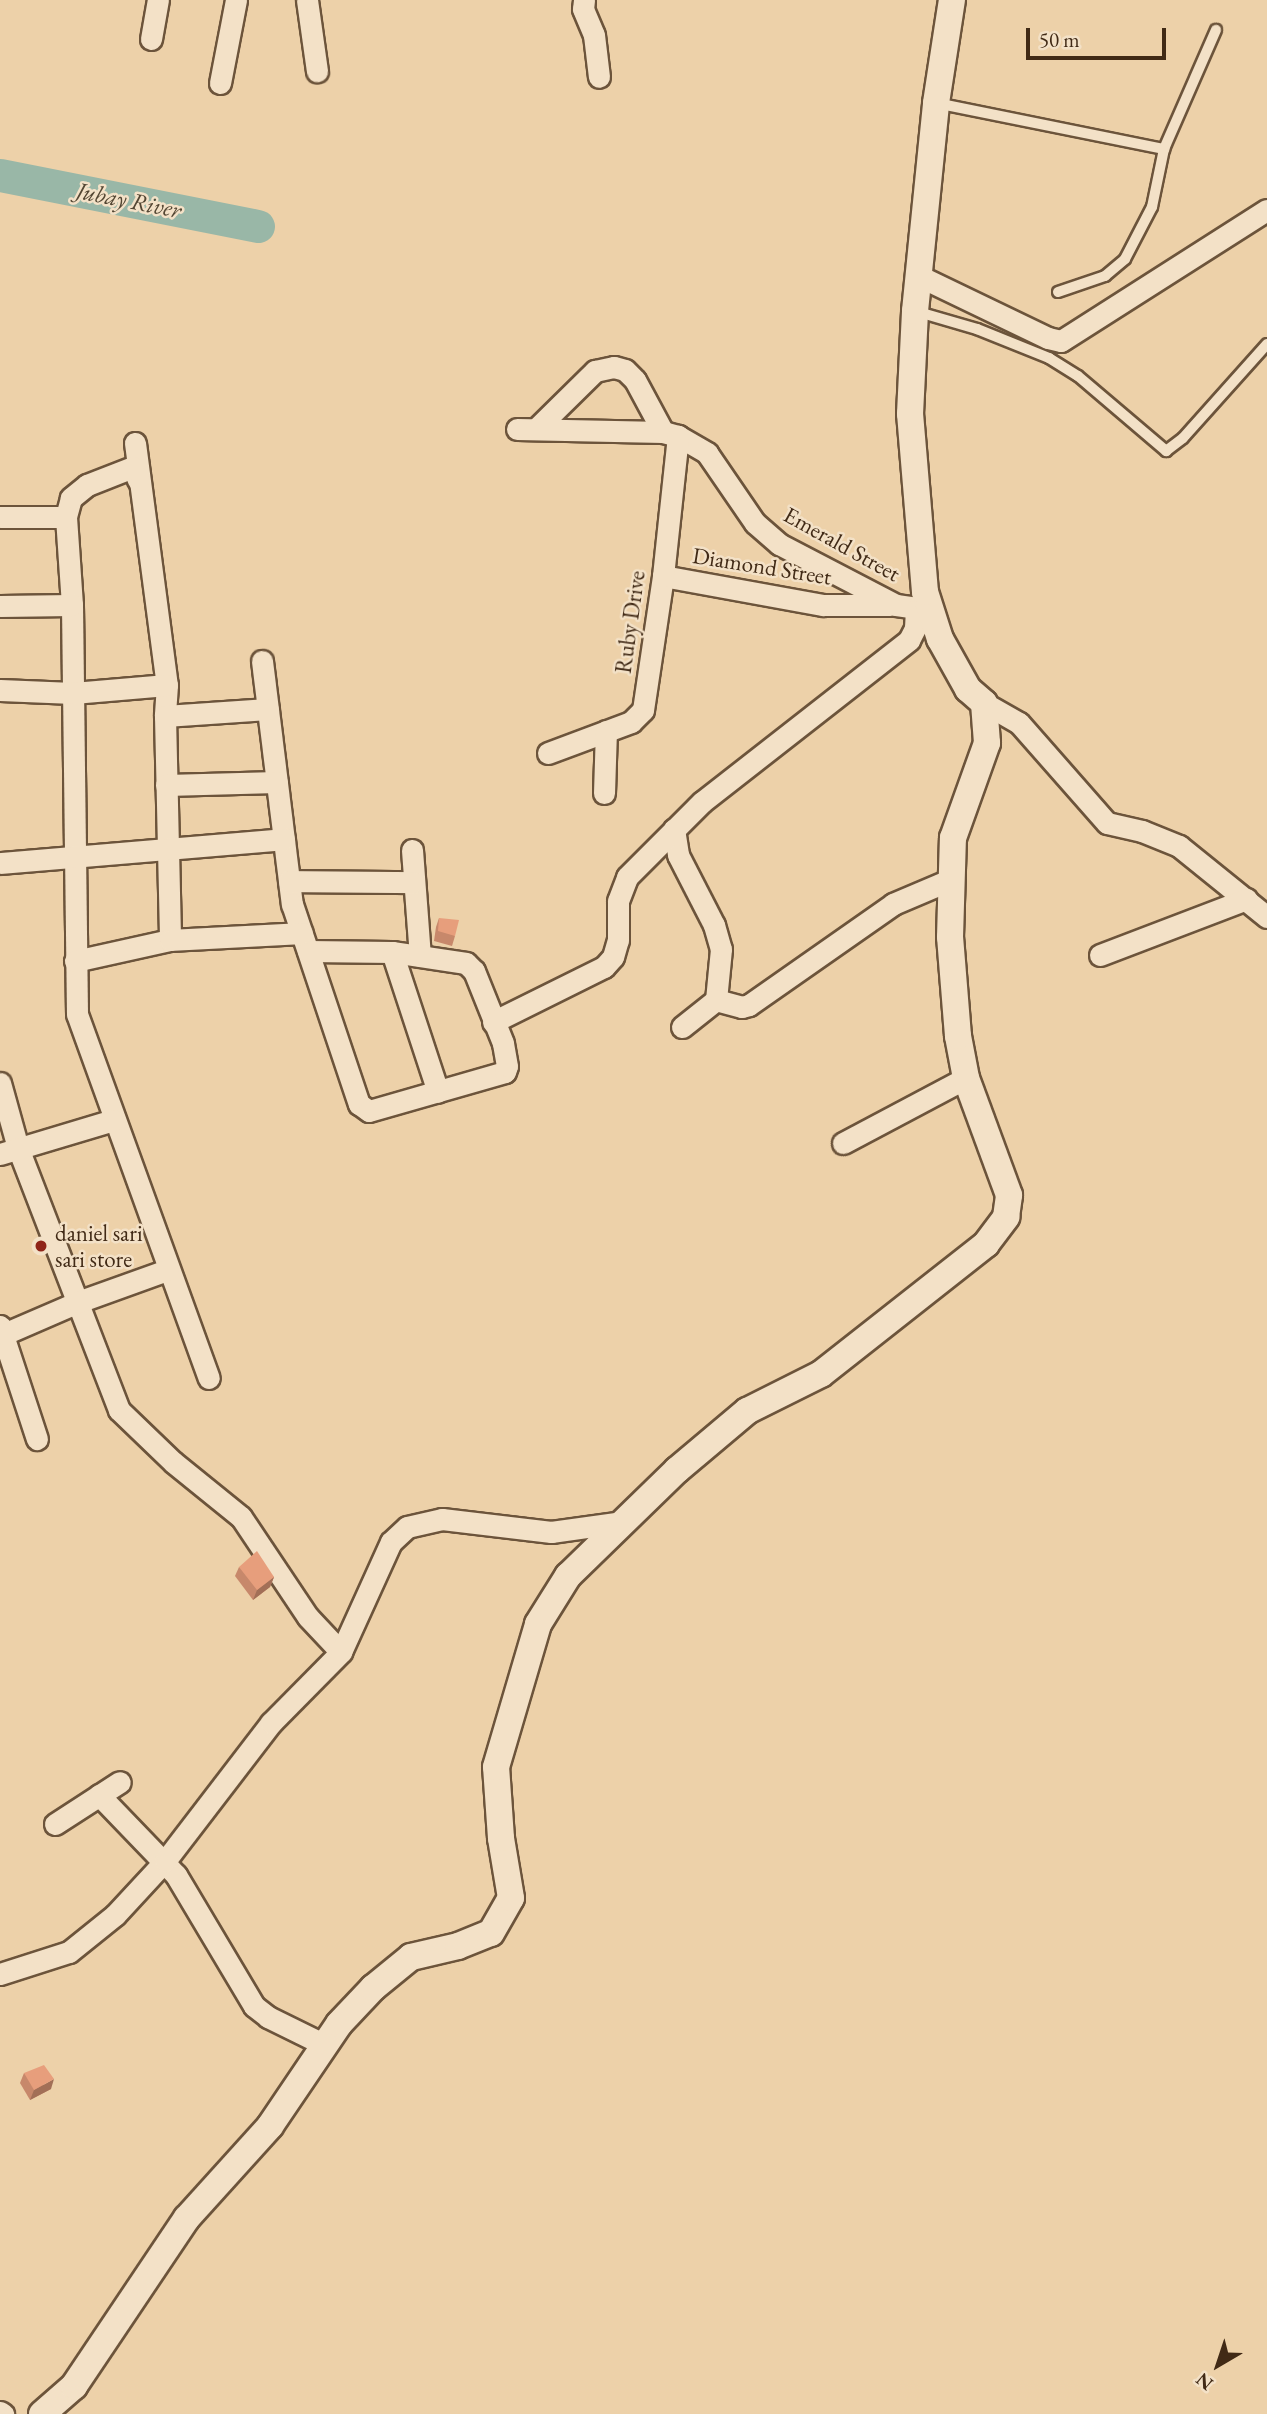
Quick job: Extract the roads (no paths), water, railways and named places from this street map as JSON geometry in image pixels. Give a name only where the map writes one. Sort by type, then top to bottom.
[{"type":"street","points":[[151,39],[158,0]]},
{"type":"street","points":[[220,82],[236,0]]},
{"type":"street","points":[[307,0],[317,71]]},
{"type":"street","points":[[584,0],[583,9],[594,35],[599,77]]},
{"type":"street","points":[[494,1022],[604,967],[613,957],[618,940],[620,890],[627,877],[702,802],[909,640],[915,628],[914,608],[925,592],[910,414],[915,311],[936,103],[952,0]]},
{"type":"street","points":[[919,276],[1048,338],[1061,341],[1267,210]]},
{"type":"street","points":[[614,367],[625,370],[635,380],[670,434],[527,429],[595,371],[614,367]]},
{"type":"street","name":"Emerald Street","points":[[670,434],[706,453],[755,523],[779,544],[914,608]]},
{"type":"street","name":"Ruby Drive","points":[[548,753],[631,722],[643,710],[663,576],[670,434]]},
{"type":"street","points":[[135,443],[167,685],[166,849],[170,940]]},
{"type":"street","points":[[138,480],[133,467],[87,485],[71,498],[66,517],[72,605],[77,1014],[167,1270],[209,1378]]},
{"type":"street","points":[[0,517],[66,517]]},
{"type":"street","name":"Diamond Street","points":[[663,576],[823,605],[914,608]]},
{"type":"street","points":[[0,606],[72,605]]},
{"type":"street","points":[[914,608],[940,639],[968,688],[984,703],[1019,723],[1107,823],[1142,831],[1179,846],[1267,917]]},
{"type":"street","points":[[75,961],[170,940],[305,942],[421,956],[469,966],[503,1043],[507,1066],[505,1072],[369,1111],[363,1110],[305,942],[292,904],[262,661]]},
{"type":"street","points":[[0,690],[73,693],[167,685]]},
{"type":"street","points":[[42,2414],[74,2386],[187,2218],[270,2126],[339,2024],[373,1988],[411,1957],[458,1946],[491,1933],[511,1898],[501,1838],[496,1767],[538,1624],[568,1576],[677,1470],[747,1410],[821,1374],[998,1232],[1006,1217],[1009,1195],[966,1078],[958,1036],[950,937],[953,838],[987,743],[984,703]]},
{"type":"street","points":[[165,716],[268,709]]},
{"type":"street","points":[[604,793],[606,731]]},
{"type":"street","points":[[166,785],[277,782]]},
{"type":"street","points":[[674,829],[678,855],[713,925],[721,949],[716,1000],[682,1027]]},
{"type":"street","points":[[0,863],[284,839]]},
{"type":"street","points":[[412,850],[421,956]]},
{"type":"street","points":[[716,1000],[741,1006],[749,1005],[893,904],[952,879]]},
{"type":"street","points":[[289,881],[413,883]]},
{"type":"street","points":[[1100,955],[1247,899]]},
{"type":"street","points":[[393,952],[438,1092]]},
{"type":"street","points":[[843,1143],[966,1078]]},
{"type":"street","points":[[0,1083],[9,1151],[78,1302],[119,1410],[173,1462],[241,1517],[308,1617],[341,1652]]},
{"type":"street","points":[[9,1151],[114,1120]]},
{"type":"street","points":[[37,1439],[2,1330],[167,1270]]},
{"type":"street","points":[[0,1974],[69,1952],[115,1915],[165,1861],[271,1723],[341,1652],[391,1542],[407,1527],[442,1519],[551,1532],[623,1522]]},
{"type":"street","points":[[55,1824],[120,1782]]},
{"type":"street","points":[[99,1795],[165,1861],[254,2006],[268,2017],[325,2045]]},
{"type":"lane","points":[[1058,292],[1105,276],[1125,259],[1152,207],[1164,149],[1216,30]]},
{"type":"lane","points":[[936,103],[1164,149]]},
{"type":"lane","points":[[915,311],[977,329],[1049,358],[1087,384],[1166,451],[1183,438],[1267,344]]},
{"type":"waterway","name":"Jubay River","points":[[0,175],[258,226]]},
{"type":"place","name":"daniel sari sari store","points":[[41,1246]]}]
